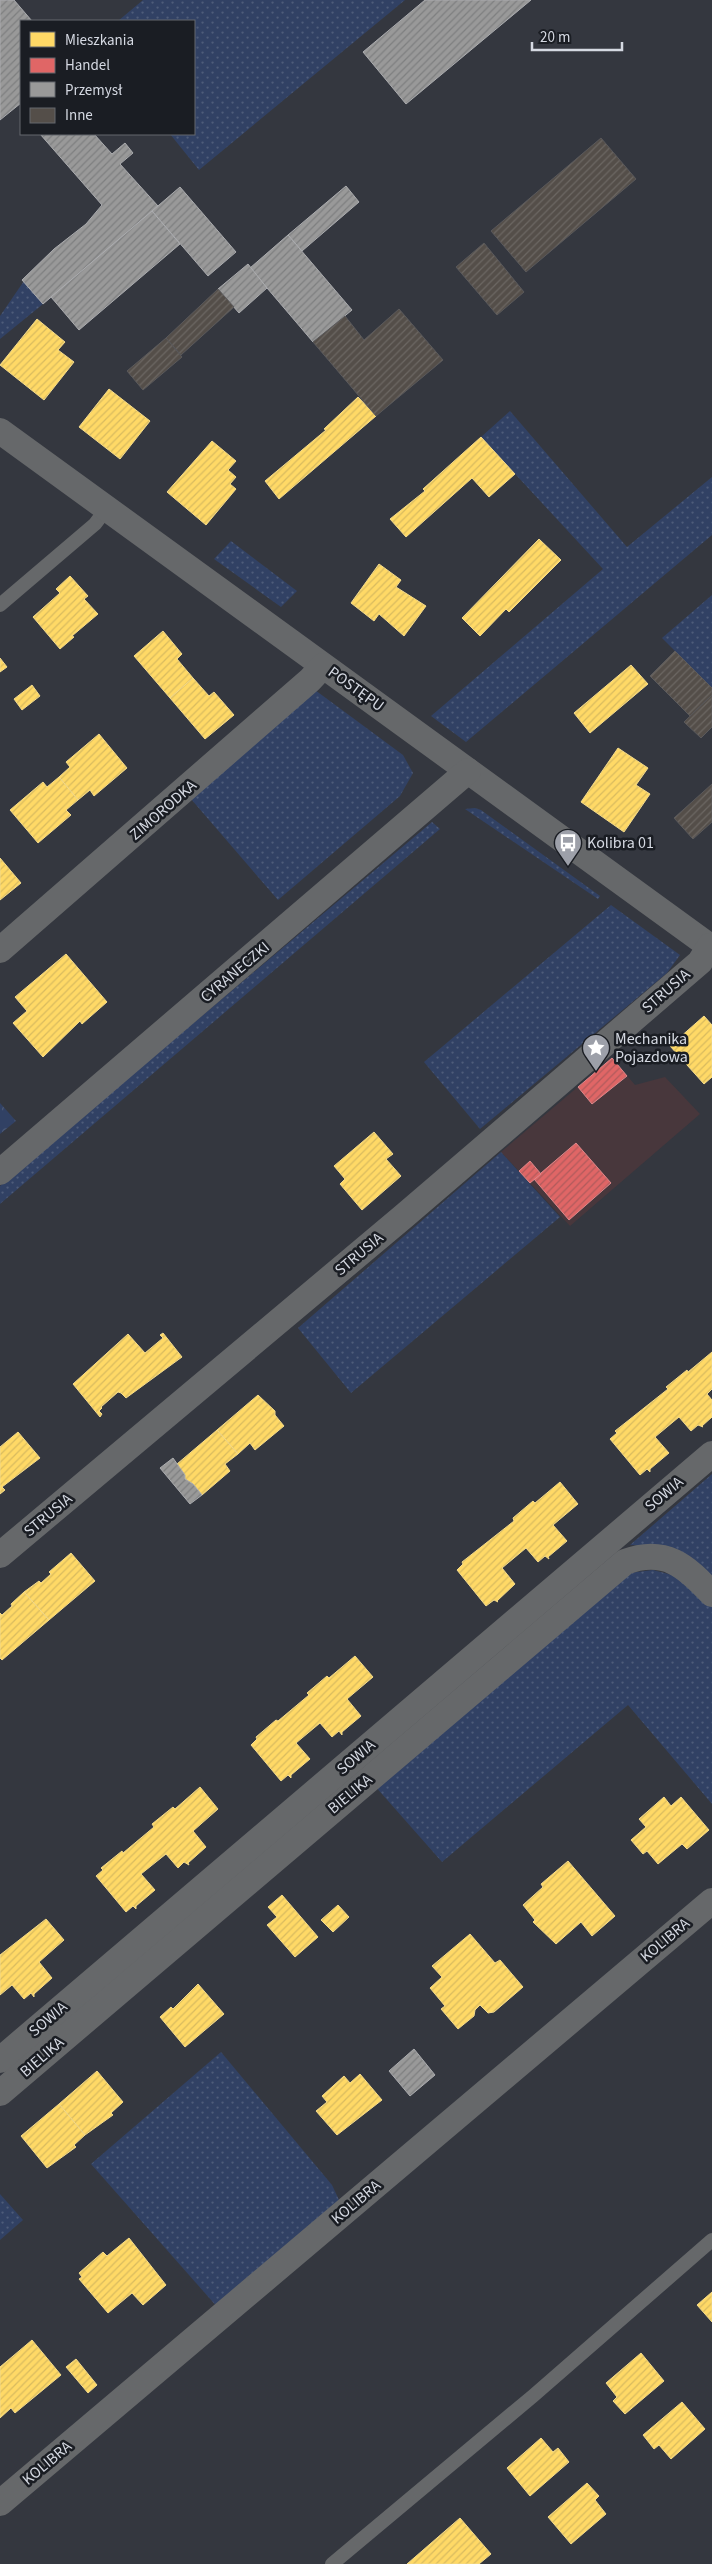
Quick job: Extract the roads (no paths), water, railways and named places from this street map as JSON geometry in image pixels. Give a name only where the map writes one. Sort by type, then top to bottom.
[{"type":"street","name":"POSTĘPU","points":[[0,431],[711,947]]},
{"type":"street","name":"ZIMORODKA","points":[[0,950],[310,680],[323,666]]},
{"type":"street","name":"CYRANECZKI","points":[[0,1172],[468,771]]},
{"type":"street","name":"STRUSIA","points":[[0,1555],[412,1210],[700,962],[711,947]]},
{"type":"street","name":"SOWIA","points":[[0,2060],[712,1454]]},
{"type":"street","name":"BIELIKA","points":[[0,2093],[625,1562],[637,1557],[666,1558],[690,1571],[712,1594]]},
{"type":"street","name":"KOLIBRA","points":[[0,2502],[712,1901]]},
{"type":"lane","points":[[0,605],[94,524],[106,508]]},
{"type":"lane","points":[[332,2564],[533,2396],[712,2240]]},
{"type":"place","name":"Kolibra 01","points":[[568,867]]},
{"type":"place","name":"Mechanika Pojazdowa","points":[[596,1072]]}]
